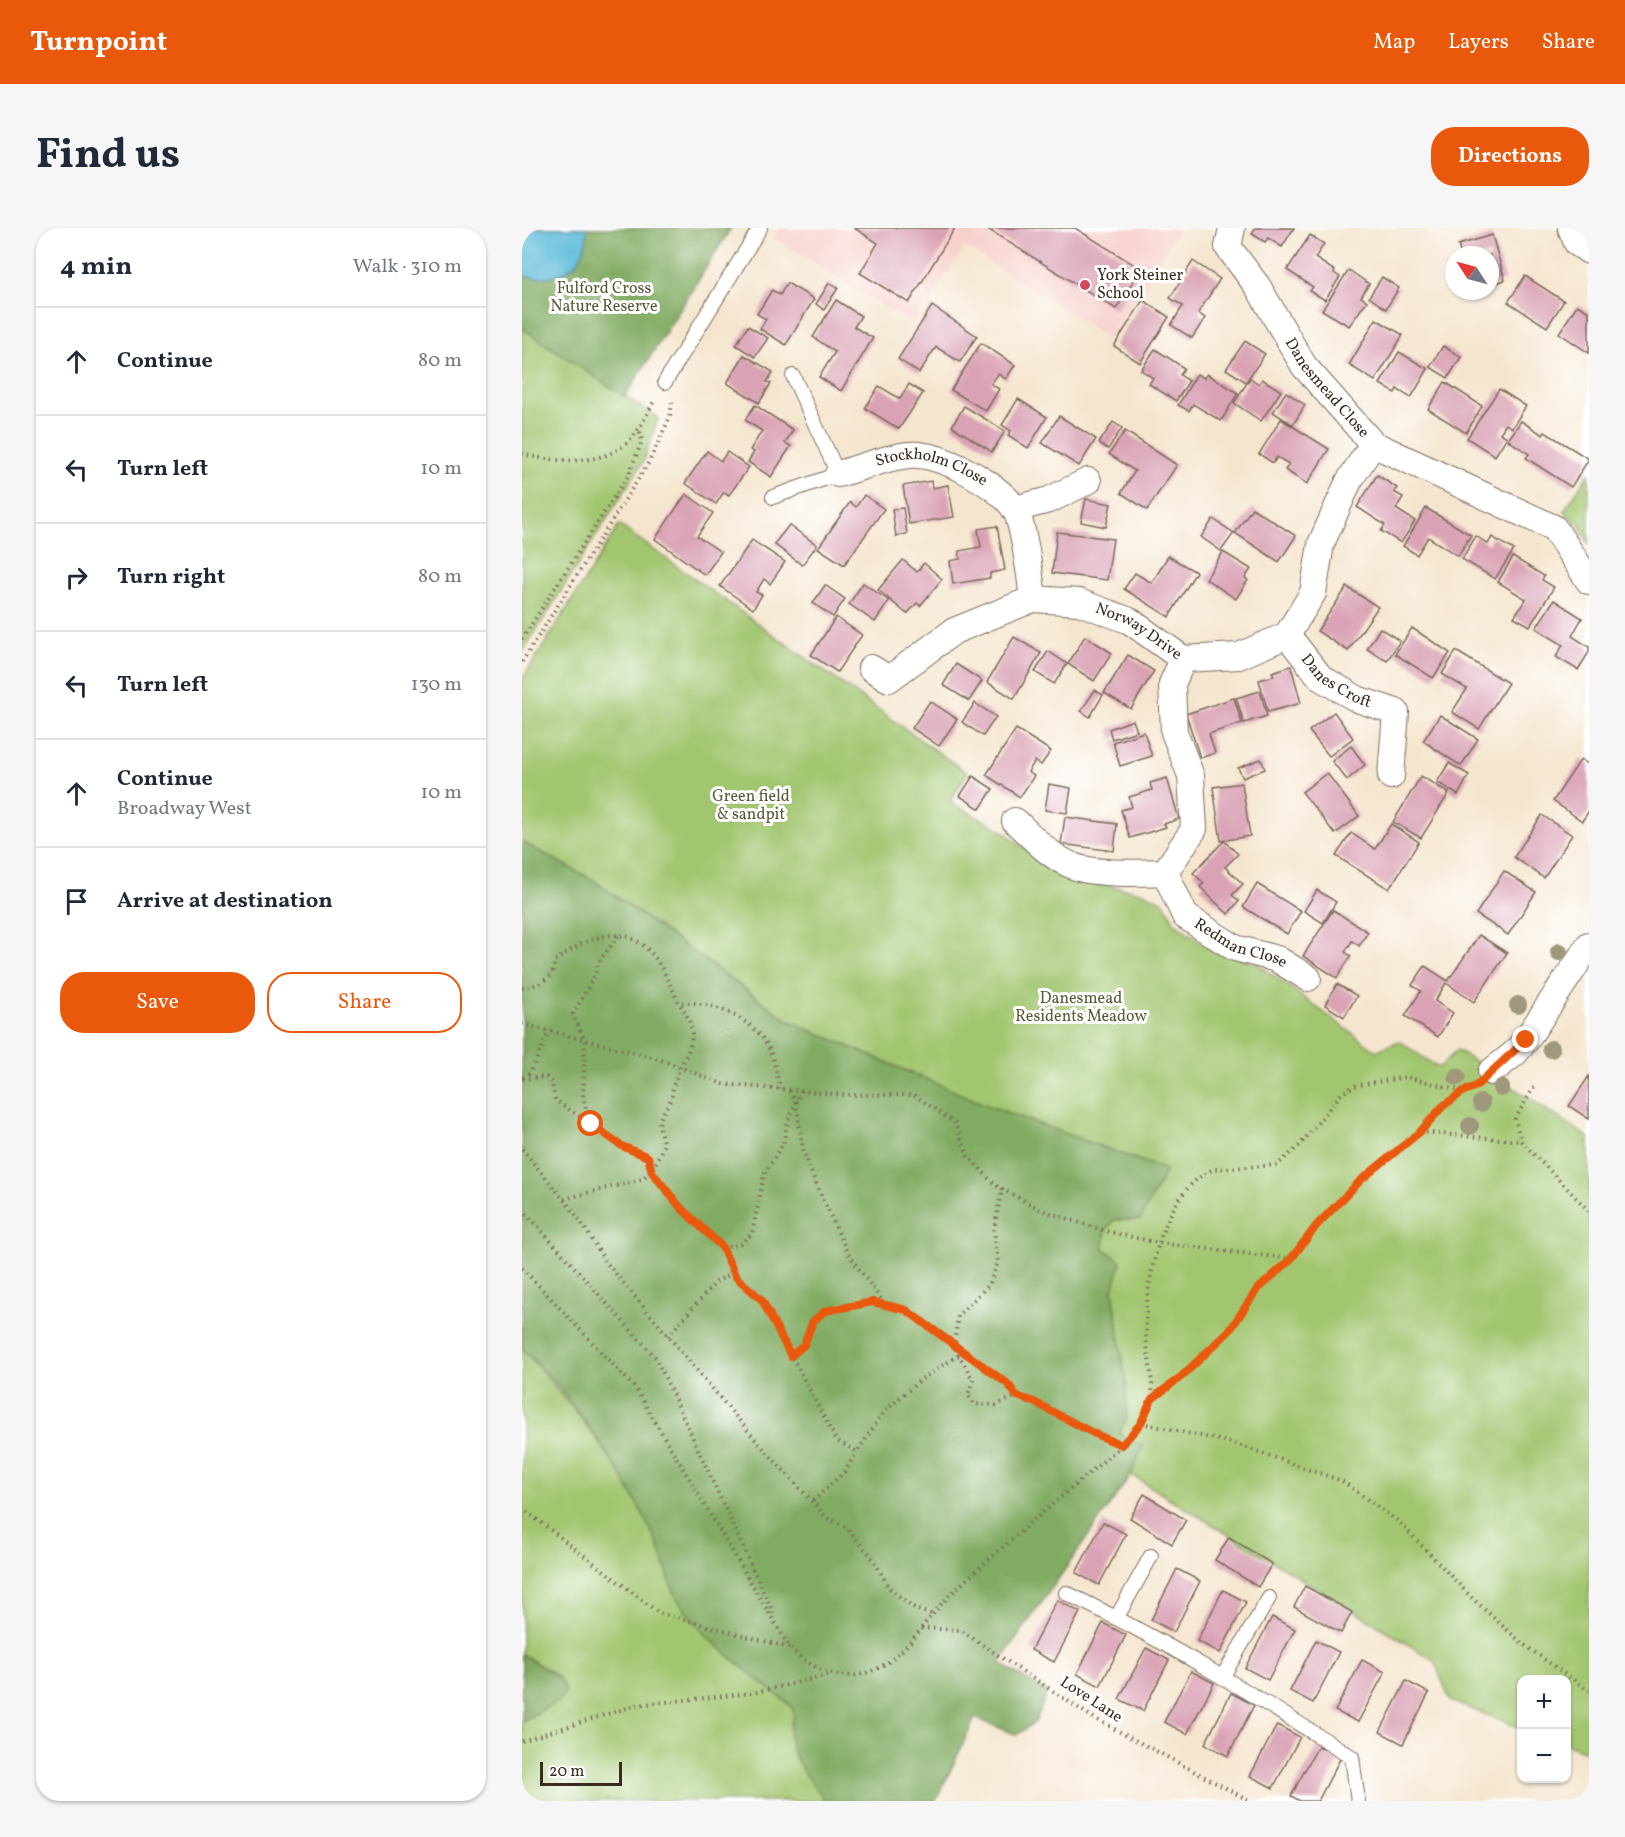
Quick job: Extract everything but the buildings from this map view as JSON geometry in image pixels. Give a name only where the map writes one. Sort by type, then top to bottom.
[{"type":"street","name":"Danesmead Close","points":[[1232,228],[1228,247],[1258,287],[1304,366],[1373,444],[1554,528],[1589,581]]},
{"type":"street","points":[[1571,228],[1577,243],[1589,251]]},
{"type":"street","points":[[1287,635],[1314,593],[1321,544],[1349,482],[1373,444]]},
{"type":"street","name":"Stockholm Close","points":[[838,474],[910,455],[934,458],[982,480],[1015,509]]},
{"type":"street","points":[[1033,599],[1029,565],[1015,509],[1049,500],[1088,481]]},
{"type":"street","name":"Norway Drive","points":[[871,668],[889,679],[954,631],[1033,599],[1079,602],[1130,621],[1183,659],[1239,656],[1287,635]]},
{"type":"street","name":"Danes Croft","points":[[1287,635],[1321,678],[1357,699],[1405,709],[1391,776]]},
{"type":"street","points":[[1015,821],[1044,849],[1074,867],[1123,873],[1166,872],[1194,829],[1191,776],[1174,732],[1172,684],[1183,659]]},
{"type":"street","name":"Redman Close","points":[[1166,872],[1185,916],[1235,948],[1277,960],[1308,978]]},
{"type":"street","points":[[1491,1072],[1515,1053],[1526,1040],[1589,945]]},
{"type":"lane","points":[[665,382],[760,228]]},
{"type":"lane","points":[[773,497],[838,474],[793,376]]},
{"type":"lane","points":[[1117,1617],[1151,1556]]},
{"type":"lane","points":[[1066,1593],[1117,1617],[1223,1676],[1353,1757],[1358,1801]]},
{"type":"lane","points":[[1223,1676],[1269,1598]]},
{"type":"path","points":[[522,454],[541,459],[578,461],[603,456],[627,443],[665,382],[671,390],[670,417],[661,439],[619,510],[522,662]]},
{"type":"path","points":[[522,639],[629,474],[642,441],[639,427]]},
{"type":"path","points":[[591,1124],[583,1098],[585,1041],[573,1014],[595,975],[598,963],[618,936]]},
{"type":"path","points":[[522,988],[539,984],[552,975],[555,961],[573,947],[590,938],[618,936],[641,943],[655,960],[690,1018],[693,1032],[690,1052],[673,1084],[671,1099],[659,1117],[663,1144],[652,1172],[623,1185],[596,1189],[564,1199]]},
{"type":"path","points":[[679,1003],[697,1001],[724,1010],[757,1030],[770,1050],[774,1072],[781,1089]]},
{"type":"path","points":[[522,1024],[659,1059],[723,1084],[847,1095],[914,1095],[955,1123],[968,1156],[1002,1188],[1041,1210],[1105,1231],[1159,1243],[1291,1259]]},
{"type":"path","points":[[522,1079],[530,1073],[549,1032]]},
{"type":"path","points":[[522,1741],[636,1705],[753,1693],[831,1675],[851,1676],[877,1669],[891,1660],[930,1614],[1122,1445],[1141,1423],[1152,1399],[1182,1376],[1230,1330],[1256,1291],[1291,1259],[1317,1225],[1361,1180],[1420,1132],[1443,1106],[1464,1091],[1476,1086],[1491,1072]]},
{"type":"path","points":[[522,1079],[546,1077],[552,1083],[555,1100],[622,1146],[648,1157],[652,1172],[680,1207],[722,1247],[734,1272],[762,1300],[836,1440],[857,1452]]},
{"type":"path","points":[[1152,1399],[1146,1304],[1159,1243],[1187,1187],[1215,1169],[1268,1168],[1277,1165],[1299,1146],[1341,1095],[1354,1086],[1406,1077],[1464,1091]]},
{"type":"path","points":[[1534,1087],[1515,1119],[1521,1141],[1589,1211]]},
{"type":"path","points":[[787,1089],[796,1102],[800,1114],[803,1149],[811,1172],[847,1252],[885,1305]]},
{"type":"path","points":[[722,1247],[738,1245],[752,1233],[764,1174],[783,1144],[788,1121],[801,1090]]},
{"type":"path","points":[[1420,1132],[1521,1141]]},
{"type":"path","points":[[522,1149],[564,1199],[604,1260],[754,1438],[827,1518],[847,1528],[874,1560],[889,1588],[917,1610],[930,1614]]},
{"type":"path","points":[[1002,1188],[994,1230],[999,1262],[989,1285],[958,1315],[954,1346],[973,1380],[968,1395],[974,1404],[996,1405],[1017,1396]]},
{"type":"path","points":[[522,1209],[656,1358],[783,1635]]},
{"type":"path","points":[[522,1268],[635,1388],[790,1648],[807,1664],[831,1675]]},
{"type":"path","points":[[668,1336],[716,1282],[734,1272]]},
{"type":"path","points":[[791,1356],[804,1345],[813,1321],[825,1311],[873,1302],[906,1310],[1008,1384],[1017,1396],[1122,1445]]},
{"type":"path","points":[[813,1501],[845,1471],[883,1413],[920,1380],[959,1355]]},
{"type":"path","points":[[1141,1423],[1233,1443],[1342,1481],[1399,1522],[1474,1600],[1522,1644],[1589,1691]]},
{"type":"path","points":[[522,1508],[659,1613],[790,1648]]},
{"type":"path","name":"Love Lane","points":[[920,1628],[960,1630],[1092,1718],[1250,1801]]},
{"type":"shaded area","name":"York Steiner School","points":[[780,228],[1180,228],[1109,338],[965,247],[913,324],[774,238]]},
{"type":"green space","name":"Fulford Cross Nature Reserve","points":[[522,228],[731,228],[625,397],[522,328]]},
{"type":"green space","points":[[522,328],[658,418],[644,460],[522,653]]},
{"type":"green space","points":[[1589,473],[1589,544],[1579,525],[1564,511]]},
{"type":"green space","points":[[619,525],[967,773],[950,802],[1000,829],[1056,874],[1145,893],[1164,902],[1175,923],[1215,952],[1258,964],[1376,1051],[1399,1041],[1439,1068],[1457,1050],[1589,1138],[1589,1752],[1571,1745],[1571,1675],[1517,1675],[1517,1726],[1450,1701],[1434,1660],[1131,1475],[1143,1446],[1119,1434],[1127,1418],[1126,1383],[1113,1290],[1121,1261],[1104,1249],[1105,1231],[1114,1220],[1140,1220],[1166,1170],[989,1106],[789,1021],[593,880],[522,842],[522,680]]},
{"type":"green space","points":[[522,842],[593,880],[789,1021],[989,1106],[1166,1170],[1140,1220],[1114,1220],[1105,1231],[1104,1249],[1121,1261],[1113,1290],[1126,1383],[1127,1418],[1119,1434],[1143,1446],[1131,1475],[1002,1659],[1001,1664],[1047,1692],[1036,1721],[1017,1735],[975,1718],[936,1801],[825,1801],[804,1772],[793,1751],[790,1740],[790,1728],[794,1716],[792,1707],[731,1658],[690,1617],[675,1594],[655,1538],[628,1487],[579,1414],[522,1348]]},
{"type":"green space","points":[[522,1348],[577,1413],[627,1481],[659,1546],[678,1600],[757,1678],[792,1707],[839,1801],[522,1801]]},
{"type":"green space","points":[[522,1654],[558,1677],[565,1689],[561,1700],[522,1721]]},
{"type":"water","points":[[522,228],[587,228],[586,242],[582,254],[568,270],[548,277],[522,276]]},
{"type":"place","name":"York Steiner School","points":[[1085,285]]},
{"type":"route","points":[[591,1124],[622,1146],[648,1157],[652,1172],[680,1207],[722,1247],[736,1277],[762,1300],[791,1356],[804,1345],[813,1321],[825,1311],[845,1305],[873,1302],[906,1310],[1008,1384],[1017,1396],[1122,1445],[1141,1423],[1152,1399],[1182,1376],[1230,1330],[1256,1291],[1291,1259],[1317,1225],[1361,1180],[1420,1132],[1443,1106],[1464,1091],[1471,1090],[1515,1053],[1526,1040]]},
{"type":"park label","name":"Green field & sandpit","points":[[751,806]]},
{"type":"park label","name":"Danesmead Residents Meadow","points":[[1081,1008]]}]
